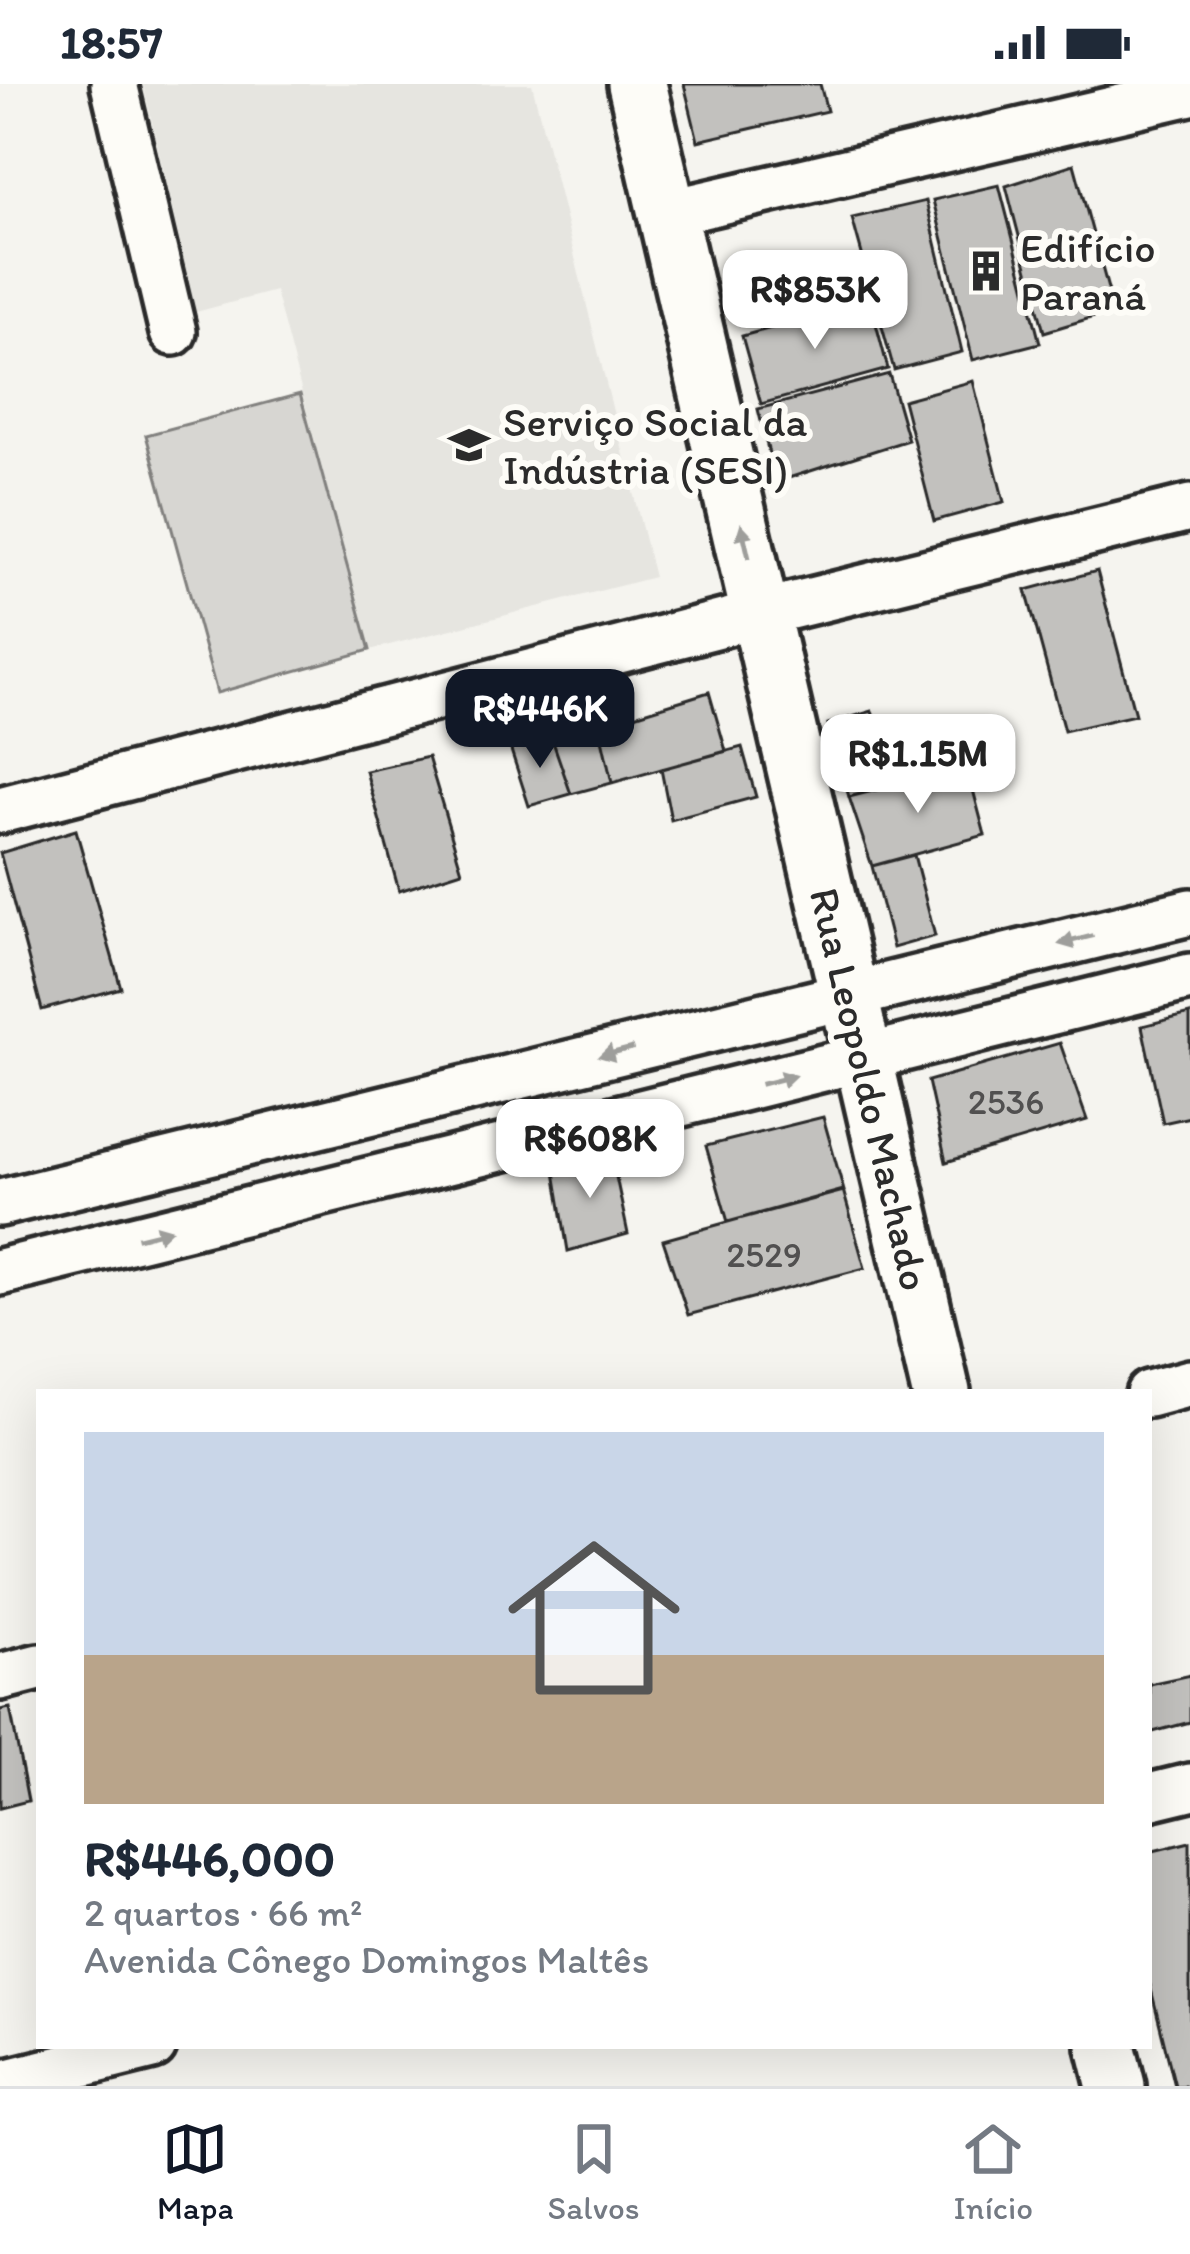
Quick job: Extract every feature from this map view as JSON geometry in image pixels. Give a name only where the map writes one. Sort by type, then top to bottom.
[{"type":"main road","name":"Rua Leopoldo Machado","points":[[637,84],[940,1389]]},
{"type":"main road","points":[[1107,2049],[1116,2086]]},
{"type":"street","points":[[114,84],[173,332]]},
{"type":"street","points":[[668,213],[1190,92]]},
{"type":"street","points":[[0,810],[1190,508]]},
{"type":"street","points":[[0,1203],[1190,912]]},
{"type":"street","points":[[0,1272],[1190,977]]},
{"type":"street","points":[[508,1078],[527,1143]]},
{"type":"street","points":[[87,1182],[102,1246]]},
{"type":"street","points":[[1152,1393],[1190,1383]]},
{"type":"street","points":[[0,1677],[36,1668]]},
{"type":"street","points":[[1152,1796],[1190,1786]]},
{"type":"street","points":[[0,2084],[141,2049]]},
{"type":"shaded area","name":"Serviço Social da Indústria (SESI)","points":[[143,84],[532,84],[654,577],[370,650],[275,291],[196,312]]},
{"type":"shaded area","points":[[300,394],[370,650],[217,693],[146,435]]},
{"type":"building","points":[[684,84],[820,84],[827,111],[698,141]]},
{"type":"building","points":[[1074,164],[1114,311],[1044,332],[1006,186]]},
{"type":"building","name":"Edifício Paraná","points":[[999,185],[1040,343],[973,360],[933,200]]},
{"type":"building","points":[[926,201],[962,352],[894,370],[852,218]]},
{"type":"building","points":[[870,301],[888,369],[761,404],[742,336]]},
{"type":"building","points":[[889,374],[908,440],[776,482],[758,409]]},
{"type":"building","points":[[973,381],[1004,502],[934,521],[903,400]]},
{"type":"building","points":[[1097,571],[1135,715],[1064,731],[1026,590]]},
{"type":"building","points":[[709,692],[726,751],[612,783],[599,726]]},
{"type":"building","points":[[872,711],[894,785],[849,797],[828,724]]},
{"type":"building","points":[[599,726],[612,783],[571,794],[551,736]]},
{"type":"building","points":[[551,736],[571,794],[529,806],[510,747]]},
{"type":"building","points":[[742,747],[756,797],[671,820],[661,769]]},
{"type":"building","points":[[428,757],[462,871],[399,891],[366,771]]},
{"type":"building","points":[[967,767],[985,835],[872,866],[849,797]]},
{"type":"building","points":[[76,830],[121,988],[42,1010],[0,853]]},
{"type":"building","points":[[914,855],[935,936],[893,948],[872,866]]},
{"type":"building","points":[[1190,1014],[1190,1117],[1163,1123],[1142,1026]]},
{"type":"building","points":[[1060,1043],[1087,1120],[946,1162],[928,1081]]},
{"type":"building","points":[[823,1117],[844,1191],[728,1222],[706,1146]]},
{"type":"building","points":[[611,1153],[628,1234],[568,1251],[554,1166]]},
{"type":"building","points":[[843,1190],[865,1268],[688,1315],[663,1240]]},
{"type":"building","points":[[1190,1675],[1190,1722],[1152,1732],[1152,1683]]},
{"type":"building","points":[[10,1708],[28,1801],[0,1808],[0,1710]]},
{"type":"building","points":[[1190,1842],[1190,2086],[1175,2086],[1152,1993],[1152,1851]]},
{"type":"place","name":"Edifício Paraná","points":[[986,271]]},
{"type":"place","name":"Serviço Social da Indústria (SESI)","points":[[469,445]]}]
